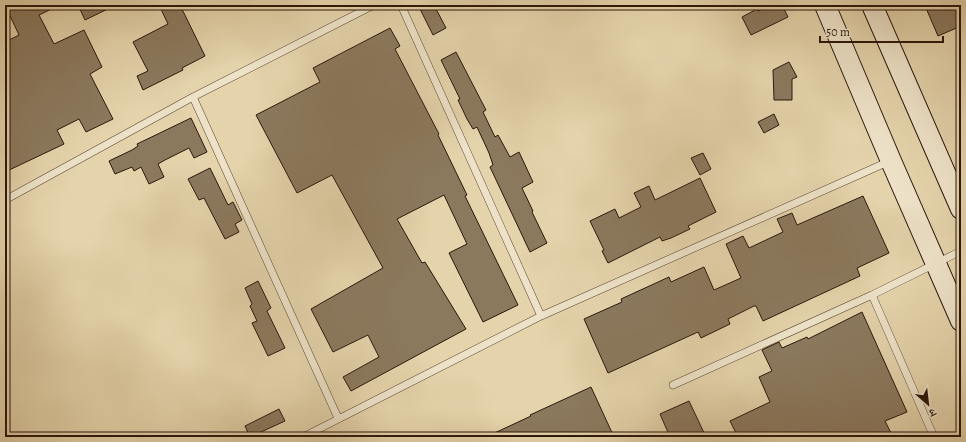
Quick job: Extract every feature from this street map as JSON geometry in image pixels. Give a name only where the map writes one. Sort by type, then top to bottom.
[{"type":"street","points":[[825,5],[961,321]]},
{"type":"street","points":[[872,5],[961,209]]},
{"type":"lane","points":[[5,200],[193,97],[374,5]]},
{"type":"lane","points":[[401,5],[541,316]]},
{"type":"lane","points":[[193,97],[338,418]]},
{"type":"lane","points":[[302,437],[541,316],[891,161]]},
{"type":"lane","points":[[673,385],[872,295],[936,264],[961,250]]},
{"type":"lane","points":[[872,295],[934,437]]},
{"type":"building","points":[[5,5],[60,5],[39,15],[54,44],[84,30],[102,67],[90,74],[113,119],[86,132],[79,119],[57,130],[64,144],[5,172],[5,42],[19,35]]},
{"type":"building","points":[[78,5],[116,5],[85,20]]},
{"type":"building","points":[[159,5],[180,5],[205,56],[182,68],[183,70],[143,90],[137,76],[148,71],[133,42],[168,24]]},
{"type":"building","points":[[418,5],[434,5],[446,28],[433,35]]},
{"type":"building","points":[[770,5],[782,5],[788,17],[751,35],[742,17],[757,9],[758,11]]},
{"type":"building","points":[[933,5],[961,5],[961,26],[938,36],[926,8]]},
{"type":"building","points":[[390,28],[400,46],[395,49],[439,134],[438,135],[467,195],[465,196],[518,305],[483,322],[449,253],[467,244],[444,195],[397,219],[422,263],[425,262],[466,329],[351,391],[343,377],[379,357],[368,335],[333,352],[311,309],[383,268],[332,175],[297,193],[256,115],[320,82],[313,68]]},
{"type":"building","points":[[456,52],[486,110],[483,112],[495,137],[498,135],[510,157],[519,152],[533,182],[522,188],[547,243],[530,252],[490,167],[493,165],[477,127],[473,129],[467,119],[458,100],[460,99],[441,60]]},
{"type":"building","points":[[789,62],[797,77],[792,79],[792,100],[774,100],[773,70]]},
{"type":"building","points":[[774,114],[779,125],[764,133],[758,122]]},
{"type":"building","points":[[191,118],[207,152],[194,158],[189,148],[165,160],[158,164],[164,177],[149,184],[141,167],[134,171],[132,167],[115,174],[109,161],[132,150],[138,146],[137,144]]},
{"type":"building","points":[[703,153],[711,169],[700,175],[691,158]]},
{"type":"building","points":[[210,168],[228,205],[233,202],[242,220],[235,224],[239,232],[225,239],[204,198],[199,200],[188,179]]},
{"type":"building","points":[[700,178],[716,212],[688,226],[690,229],[671,238],[662,241],[660,237],[608,263],[602,251],[604,250],[590,221],[615,209],[619,218],[641,207],[634,193],[649,186],[655,200]]},
{"type":"building","points":[[863,196],[889,253],[857,268],[860,276],[763,321],[756,306],[754,306],[728,319],[730,324],[701,338],[698,332],[608,373],[584,319],[622,302],[621,299],[669,277],[671,282],[704,267],[714,290],[741,278],[726,244],[743,236],[749,248],[783,232],[777,219],[792,213],[797,225]]},
{"type":"building","points":[[258,281],[271,308],[267,311],[285,348],[268,356],[252,323],[257,321],[250,306],[252,304],[245,288]]},
{"type":"building","points":[[862,312],[907,412],[885,421],[893,437],[824,437],[822,432],[811,437],[738,437],[730,421],[770,402],[759,377],[772,371],[762,350],[779,342],[782,348],[807,337],[808,339]]},
{"type":"building","points":[[591,387],[614,437],[486,437],[531,416],[530,415]]},
{"type":"building","points":[[689,401],[706,437],[670,437],[660,414]]},
{"type":"building","points":[[279,409],[285,421],[250,437],[245,426]]}]
